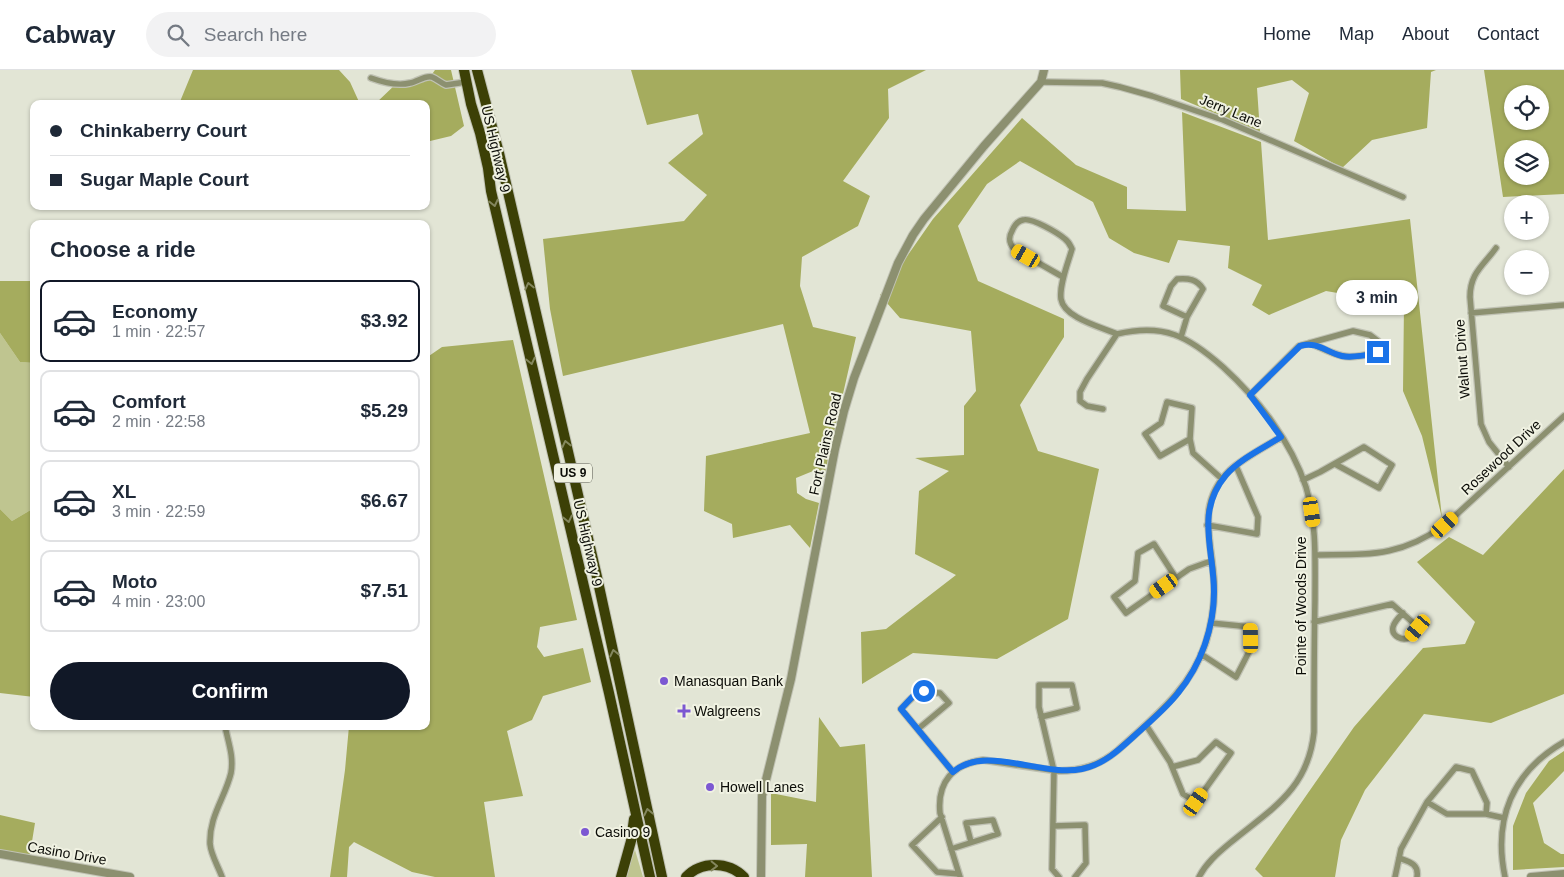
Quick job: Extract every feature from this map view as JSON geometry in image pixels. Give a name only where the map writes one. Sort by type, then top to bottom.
[{"type":"highway","name":"US Highway 9","points":[[464,70],[650,877]]},
{"type":"highway","name":"US Highway 9","points":[[477,70],[597,577],[662,877]]},
{"type":"highway","points":[[620,877],[631,841],[635,811]]},
{"type":"highway","points":[[686,877],[695,869],[711,865],[726,866],[744,877]]},
{"type":"street","name":"Fort Plains Road","points":[[761,877],[761,816],[764,788],[791,679],[835,448],[854,378],[898,263],[913,235],[963,171],[1041,82],[1044,70]]},
{"type":"street","points":[[371,78],[378,81],[401,84],[429,77],[446,85],[466,82]]},
{"type":"street","name":"Jerry Lane","points":[[1041,82],[1102,84],[1162,99],[1223,120],[1403,197]]},
{"type":"street","points":[[1063,277],[1014,249],[1010,243],[1010,235],[1015,225],[1023,219],[1030,220],[1056,232],[1067,240],[1072,249],[1063,277],[1061,299],[1065,309],[1076,317],[1117,334],[1080,392],[1080,401],[1086,406],[1103,408]]},
{"type":"street","name":"Walnut Drive","points":[[1496,248],[1474,276],[1470,288],[1471,313],[1481,424],[1489,442],[1509,466]]},
{"type":"street","points":[[1181,337],[1187,318],[1202,289],[1199,283],[1188,278],[1177,279],[1171,286],[1163,306],[1187,318]]},
{"type":"street","points":[[1471,313],[1564,306]]},
{"type":"street","name":"Pointe of Woods Drive","points":[[1117,334],[1133,330],[1154,330],[1181,337],[1216,361],[1250,395],[1281,437],[1295,461],[1303,480],[1312,512],[1315,555],[1313,746],[1305,769],[1289,794],[1215,856],[1199,877]]},
{"type":"street","points":[[1250,395],[1300,346],[1310,343],[1353,331],[1370,335],[1378,341],[1380,348],[1378,352],[1373,354],[1344,357],[1310,343]]},
{"type":"street","points":[[1190,439],[1160,456],[1145,434],[1160,423],[1167,402],[1192,408],[1190,439],[1194,453],[1222,479]]},
{"type":"street","name":"Rosewood Drive","points":[[1315,555],[1378,554],[1397,550],[1432,535],[1564,416]]},
{"type":"street","points":[[942,817],[912,845],[937,872],[960,876],[942,817],[940,804],[943,786],[953,772],[964,764],[983,760],[1054,771],[1084,769],[1102,762],[1118,750],[1168,705],[1190,676],[1201,654],[1211,623],[1214,594],[1207,525],[1212,499],[1222,479],[1236,466],[1281,437]]},
{"type":"street","points":[[1303,480],[1364,448],[1392,465],[1378,488],[1335,464]]},
{"type":"street","points":[[1207,525],[1257,534],[1258,517],[1236,466]]},
{"type":"street","points":[[1176,578],[1154,544],[1138,553],[1135,581],[1114,597],[1126,613],[1189,569],[1211,561]]},
{"type":"street","points":[[1314,622],[1392,604],[1403,613],[1418,628],[1410,637],[1404,639],[1398,638],[1392,628],[1403,613]]},
{"type":"street","points":[[1201,654],[1236,677],[1251,648],[1251,627],[1211,623]]},
{"type":"street","points":[[1041,717],[1077,708],[1072,685],[1039,685],[1039,707],[1041,717],[1054,771],[1052,869],[1059,877]]},
{"type":"street","points":[[918,729],[949,703],[940,693],[924,691],[915,694],[901,709],[953,772]]},
{"type":"street","points":[[1146,726],[1172,767],[1183,794],[1196,802],[1231,753],[1216,742],[1198,760],[1172,767]]},
{"type":"street","points":[[222,877],[212,852],[211,835],[212,819],[224,796],[231,768],[231,746],[226,730]]},
{"type":"street","points":[[1505,877],[1501,841],[1504,818],[1513,794],[1530,768],[1545,754],[1564,742]]},
{"type":"street","points":[[1395,877],[1401,849],[1427,802],[1456,767],[1472,771],[1487,803],[1486,814]]},
{"type":"street","points":[[1427,802],[1446,814],[1486,814],[1504,818]]},
{"type":"street","points":[[951,848],[972,842],[998,834],[993,820],[966,823],[972,842]]},
{"type":"street","points":[[1053,826],[1085,825],[1086,863],[1075,877]]},
{"type":"street","name":"Casino Drive","points":[[0,854],[130,877]]},
{"type":"street","points":[[1399,858],[1414,864],[1418,870],[1417,877]]},
{"type":"street","points":[[1531,877],[1564,874]]},
{"type":"green space","points":[[193,70],[339,70],[350,82],[358,100],[181,100]]},
{"type":"green space","points":[[435,70],[451,70],[464,126],[451,136],[430,141],[430,100],[379,100],[398,82],[430,77]]},
{"type":"green space","points":[[631,70],[926,70],[888,89],[889,118],[843,181],[870,196],[858,226],[802,257],[800,286],[813,327],[856,337],[823,481],[813,471],[796,478],[797,493],[806,499],[819,503],[810,548],[790,525],[733,538],[732,524],[704,511],[706,456],[810,433],[783,324],[563,376],[550,309],[543,239],[684,221],[707,195],[668,163],[703,134],[698,114],[647,125]]},
{"type":"green space","points":[[1180,70],[1436,70],[1431,72],[1427,128],[1372,140],[1342,168],[1294,141],[1309,93],[1292,80],[1257,88],[1260,132],[1181,99]]},
{"type":"green space","points":[[1484,70],[1564,70],[1564,194],[1504,195],[1504,197]]},
{"type":"green space","points":[[1182,112],[1261,142],[1268,240],[1410,219],[1442,518],[1422,436],[1403,391],[1404,304],[1359,285],[1355,296],[1326,291],[1269,315],[1252,305],[1262,285],[1228,268],[1230,246],[1178,240],[1169,263],[1134,253],[1109,238],[1093,202],[1020,161],[987,184],[958,226],[978,281],[1064,319],[1064,337],[1020,405],[1038,451],[1099,469],[1068,619],[997,659],[913,653],[862,684],[861,632],[886,629],[956,575],[915,554],[919,491],[949,471],[915,458],[964,455],[964,406],[976,391],[971,331],[900,318],[880,295],[933,219],[1022,118],[1076,165],[1127,187],[1127,209],[1186,211]]},
{"type":"green space","points":[[0,281],[30,281],[30,363],[20,362],[0,333]]},
{"type":"green space","points":[[0,333],[20,362],[30,363],[30,510],[12,521],[0,509]]},
{"type":"green space","points":[[513,340],[577,620],[540,627],[537,647],[544,657],[583,648],[591,682],[543,696],[532,720],[507,731],[523,796],[484,802],[495,877],[435,877],[412,872],[354,842],[349,847],[347,877],[330,877],[349,730],[430,730],[430,355],[442,347]]},
{"type":"green space","points":[[1564,469],[1564,694],[1491,723],[1424,714],[1365,790],[1341,840],[1335,877],[1263,877],[1255,869],[1354,727],[1423,648],[1465,644],[1475,622],[1417,562],[1449,537],[1483,555]]},
{"type":"green space","points":[[0,509],[12,521],[30,510],[30,697],[0,693]]},
{"type":"green space","points":[[819,717],[840,747],[865,744],[872,877],[805,877],[807,844],[771,845],[771,793],[816,802]]},
{"type":"green space","points":[[1564,751],[1564,771],[1533,803],[1544,843],[1564,854],[1564,867],[1513,870],[1513,826],[1526,793],[1549,761]]},
{"type":"green space","points":[[0,815],[35,823],[29,860],[0,854]]},
{"type":"green space","points":[[635,850],[643,877],[625,877]]},
{"type":"place","name":"Manasquan Bank","points":[[664,681]]},
{"type":"place","name":"Walgreens","points":[[684,711]]},
{"type":"place","name":"Howell Lanes","points":[[710,787]]},
{"type":"place","name":"Casino 9","points":[[585,832]]},
{"type":"route","points":[[924,691],[915,694],[901,709],[953,772],[964,764],[983,760],[1054,771],[1070,771],[1093,766],[1110,757],[1168,705],[1179,692],[1190,676],[1205,644],[1211,623],[1214,594],[1207,528],[1212,499],[1220,483],[1232,469],[1281,437],[1250,395],[1300,346],[1310,343],[1344,357],[1378,352]]}]
